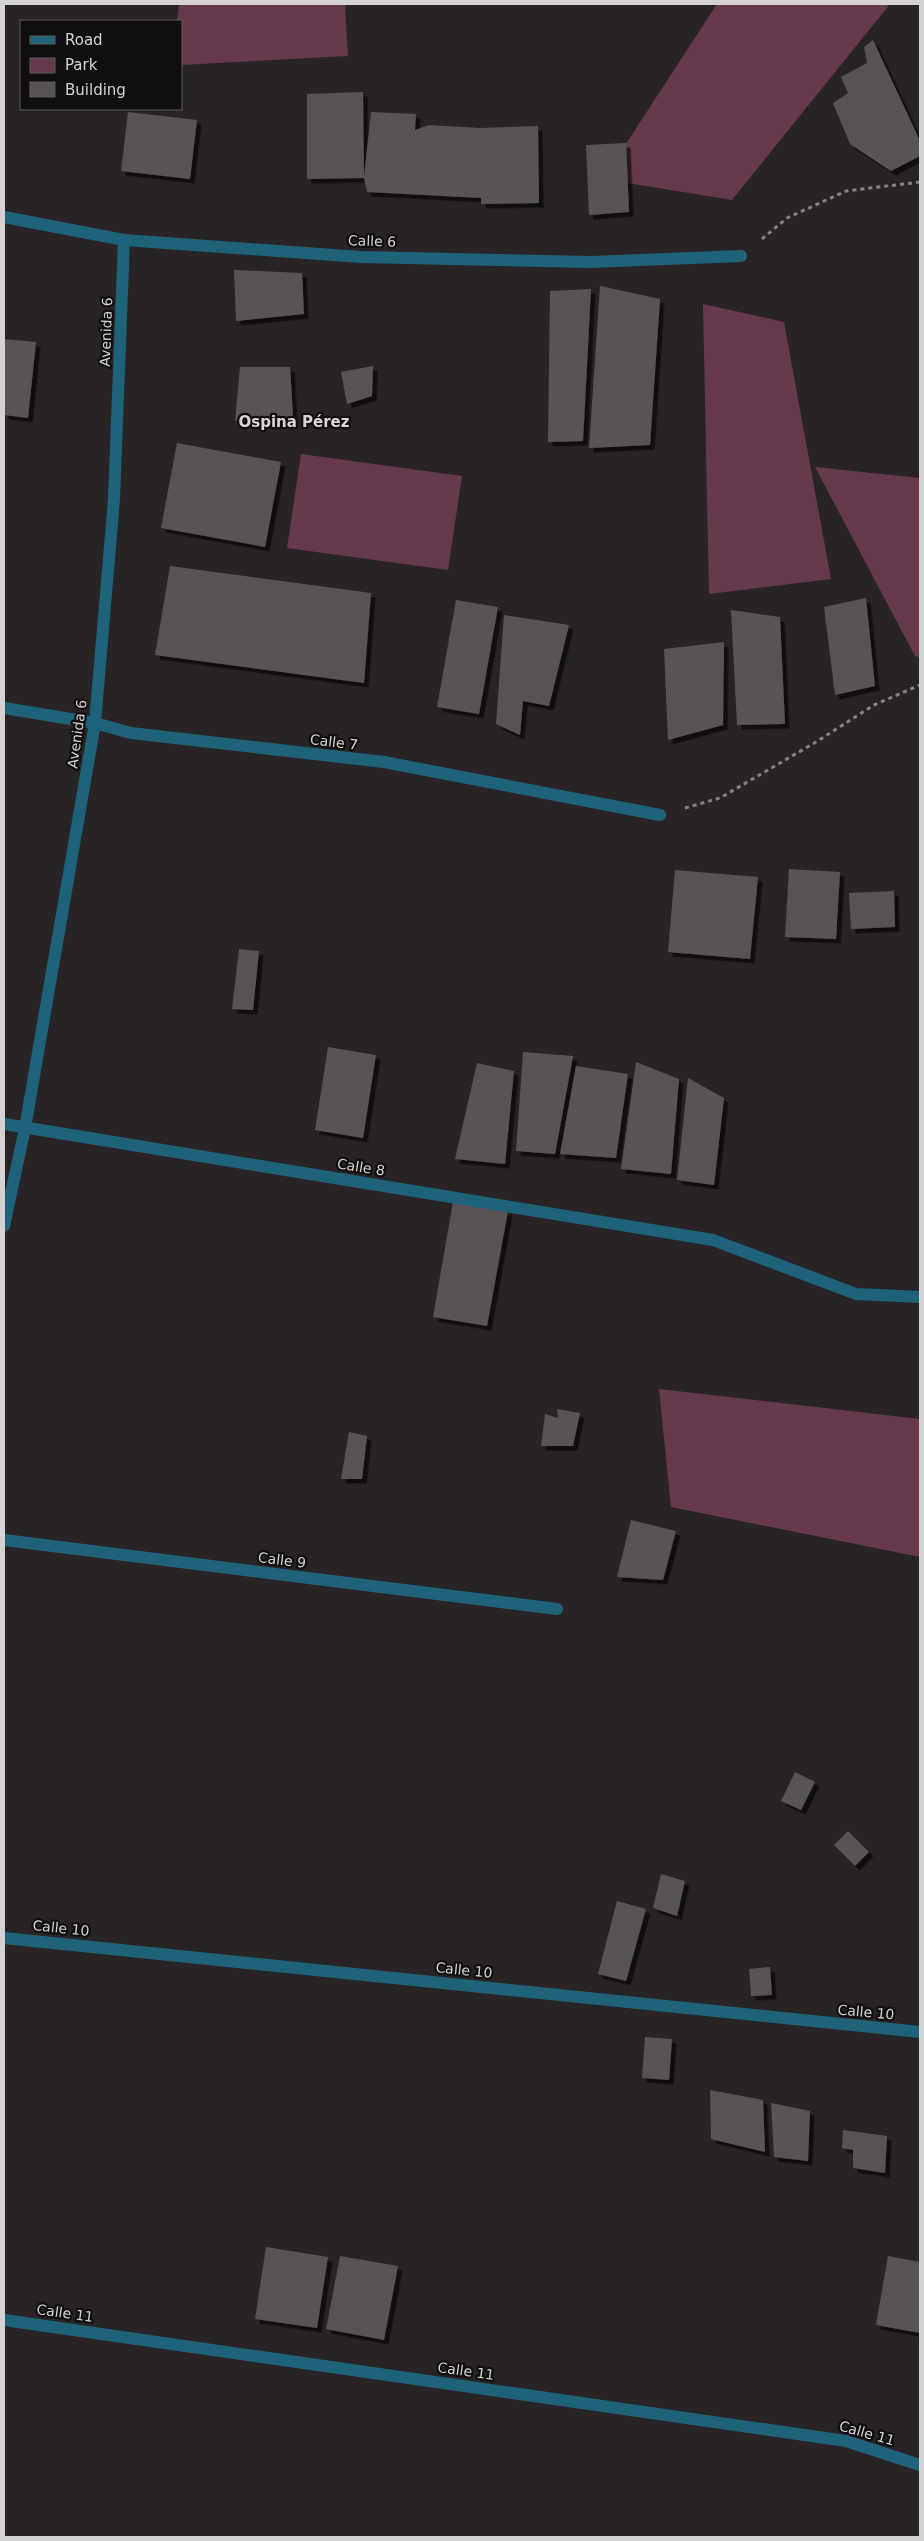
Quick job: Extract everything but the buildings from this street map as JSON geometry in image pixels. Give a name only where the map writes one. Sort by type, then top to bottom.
[{"type":"street","name":"Calle 6","points":[[4,217],[124,240],[361,256],[591,262],[741,256]]},
{"type":"street","name":"Avenida 6","points":[[4,1226],[25,1128],[95,723],[114,499],[124,240]]},
{"type":"street","name":"Calle 7","points":[[4,708],[95,723],[131,733],[384,762],[660,815]]},
{"type":"street","name":"Calle 8","points":[[4,1124],[713,1240],[856,1294],[920,1297]]},
{"type":"street","name":"Calle 9","points":[[4,1540],[557,1609]]},
{"type":"street","name":"Calle 10","points":[[4,1938],[920,2032]]},
{"type":"street","name":"Calle 11","points":[[4,2320],[846,2441],[920,2465]]},
{"type":"path","points":[[741,256],[787,218],[846,191],[920,182]]},
{"type":"path","points":[[660,815],[720,798],[816,742],[874,705],[920,685]]},
{"type":"green space","points":[[179,4],[345,4],[348,56],[182,65],[182,20],[177,20]]},
{"type":"green space","points":[[717,4],[890,4],[732,200],[603,179]]},
{"type":"green space","points":[[703,304],[784,322],[831,579],[709,594]]},
{"type":"green space","points":[[301,454],[462,476],[448,570],[287,548]]},
{"type":"green space","points":[[815,467],[920,478],[920,657],[915,656]]},
{"type":"green space","points":[[659,1389],[920,1419],[920,1557],[671,1507]]},
{"type":"district","name":"Ospina Pérez","points":[[294,422]]}]
